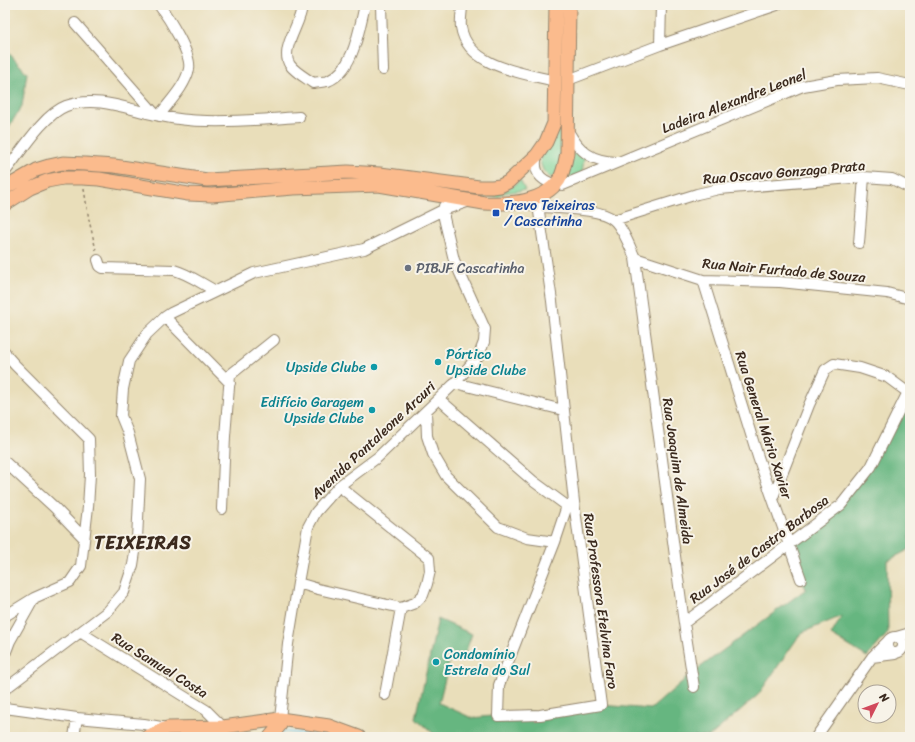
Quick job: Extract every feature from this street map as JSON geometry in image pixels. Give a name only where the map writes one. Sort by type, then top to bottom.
[{"type":"main road","points":[[5,204],[30,188],[47,181],[63,178],[99,179],[188,194],[212,195],[293,188],[379,185],[470,201],[500,204],[538,202],[554,185],[563,172],[567,153],[568,131],[561,80],[556,5]]},
{"type":"main road","points":[[445,197],[448,192],[453,190],[482,193],[503,189],[512,184],[528,168],[546,142],[554,123],[561,80],[568,59],[569,5]]},
{"type":"main road","points":[[5,188],[36,170],[63,163],[114,166],[207,180],[348,172],[380,174],[479,187],[492,187],[500,186],[511,179],[533,159]]},
{"type":"main road","points":[[270,737],[280,725],[280,719]]},
{"type":"main road","points":[[147,737],[168,732],[223,727],[280,719],[329,726],[359,737]]},
{"type":"main road","points":[[210,737],[223,727]]},
{"type":"street","points":[[157,116],[183,84],[190,67],[184,46],[168,17],[159,5]]},
{"type":"street","points":[[302,5],[302,12],[287,49],[287,57],[290,66],[313,82],[328,81],[343,70],[351,57],[365,5]]},
{"type":"street","points":[[381,5],[383,70]]},
{"type":"street","points":[[462,5],[462,27],[469,45],[485,60],[506,69],[561,80],[591,71],[758,8],[777,5]]},
{"type":"street","points":[[660,45],[662,5]]},
{"type":"street","points":[[75,23],[157,116]]},
{"type":"street","points":[[568,59],[576,67],[582,70],[591,71]]},
{"type":"street","name":"Ladeira Alexandre Leonel","points":[[554,185],[563,185],[803,86],[837,80],[877,78],[910,85]]},
{"type":"street","points":[[5,172],[52,113],[66,106],[82,102],[95,102],[124,106],[157,116],[207,121],[299,117]]},
{"type":"street","name":"Ladeira Alexandre Leonel","points":[[568,131],[579,147],[588,155],[602,161],[618,162]]},
{"type":"street","points":[[533,159],[535,161],[538,174],[548,183],[554,185]]},
{"type":"street","points":[[859,243],[864,177]]},
{"type":"street","name":"Rua Oscavo Gonzaga Prata","points":[[614,220],[697,194],[719,189],[864,177],[892,180],[910,188]]},
{"type":"street","name":"Avenida Pantaleone Arcuri","points":[[280,719],[288,644],[298,583],[308,527],[316,512],[339,486],[378,457],[455,383],[479,354],[484,342],[485,329],[454,260],[444,218],[443,210],[445,197]]},
{"type":"street","points":[[5,689],[108,611],[124,592],[133,565],[138,539],[140,479],[128,433],[121,416],[123,389],[129,361],[147,334],[165,317],[216,291],[254,274],[364,249],[443,210],[470,201]]},
{"type":"street","points":[[538,202],[601,213],[614,220],[623,232],[635,258]]},
{"type":"street","name":"Rua Professora Etelvina Faro","points":[[538,202],[552,301],[564,410],[571,504],[601,705],[540,715],[498,716],[499,685],[571,504]]},
{"type":"street","name":"Rua Nair Furtado de Souza","points":[[635,258],[703,280],[787,283],[887,293],[910,299]]},
{"type":"street","name":"Rua Joaquim de Almeida","points":[[635,258],[694,687]]},
{"type":"street","points":[[98,260],[100,266],[103,268],[174,270],[185,273],[216,291]]},
{"type":"street","name":"Rua General Mário Xavier","points":[[703,280],[758,456],[801,579]]},
{"type":"street","points":[[165,317],[230,383]]},
{"type":"street","points":[[222,509],[225,436],[230,375],[274,340]]},
{"type":"street","points":[[5,352],[15,365],[89,439],[90,481],[81,566],[70,582],[34,598],[5,616]]},
{"type":"street","points":[[773,497],[809,405],[825,370],[834,364],[860,368],[886,377],[909,393]]},
{"type":"street","points":[[455,383],[564,410]]},
{"type":"street","name":"Rua José de Castro Barbosa","points":[[684,623],[788,544],[818,524],[841,505],[871,467],[909,393]]},
{"type":"street","points":[[439,399],[533,481],[571,504]]},
{"type":"street","points":[[426,411],[427,436],[433,454],[446,476],[498,527],[527,538],[555,542]]},
{"type":"street","points":[[5,462],[54,507],[84,538]]},
{"type":"street","points":[[298,583],[401,608],[415,603],[423,595],[430,571],[429,558],[339,486]]},
{"type":"street","points":[[5,654],[10,641],[34,598]]},
{"type":"street","points":[[385,694],[401,608]]},
{"type":"street","name":"Rua Samuel Costa","points":[[80,632],[206,710],[223,727]]},
{"type":"street","points":[[816,737],[872,657],[890,639],[910,633]]},
{"type":"street","points":[[872,657],[899,651],[910,638]]},
{"type":"street","points":[[890,639],[888,649],[891,652],[899,651]]},
{"type":"street","points":[[5,708],[77,718],[144,724],[168,732]]},
{"type":"street","points":[[74,737],[77,718]]},
{"type":"path","points":[[82,178],[98,260]]},
{"type":"green space","points":[[5,49],[27,73],[22,106],[5,133]]},
{"type":"green space","points":[[560,100],[563,100],[561,161],[554,178],[545,174],[540,158],[558,132]]},
{"type":"green space","points":[[571,147],[584,157],[582,174],[568,178],[572,161]]},
{"type":"green space","points":[[520,180],[525,190],[503,193],[499,197],[467,195],[495,194],[508,189]]},
{"type":"green space","points":[[910,399],[910,549],[887,561],[888,633],[867,657],[831,635],[842,616],[801,633],[758,695],[709,737],[436,737],[416,718],[438,619],[472,634],[462,662],[450,659],[439,703],[472,718],[601,705],[651,709],[691,674],[806,589],[788,544],[818,524],[871,467],[904,400]]},
{"type":"waterway","points":[[281,731],[325,737]]},
{"type":"place","name":"Trevo Teixeiras / Cascatinha","points":[[496,213]]},
{"type":"place","name":"PIBJF Cascatinha","points":[[408,268]]},
{"type":"place","name":"Pórtico Upside Clube","points":[[438,362]]},
{"type":"place","name":"Upside Clube","points":[[374,367]]},
{"type":"place","name":"Edifício Garagem Upside Clube","points":[[372,410]]},
{"type":"place","name":"Condomínio Estrela do Sul","points":[[436,662]]},
{"type":"district","name":"TEIXEIRAS","points":[[143,543]]}]
